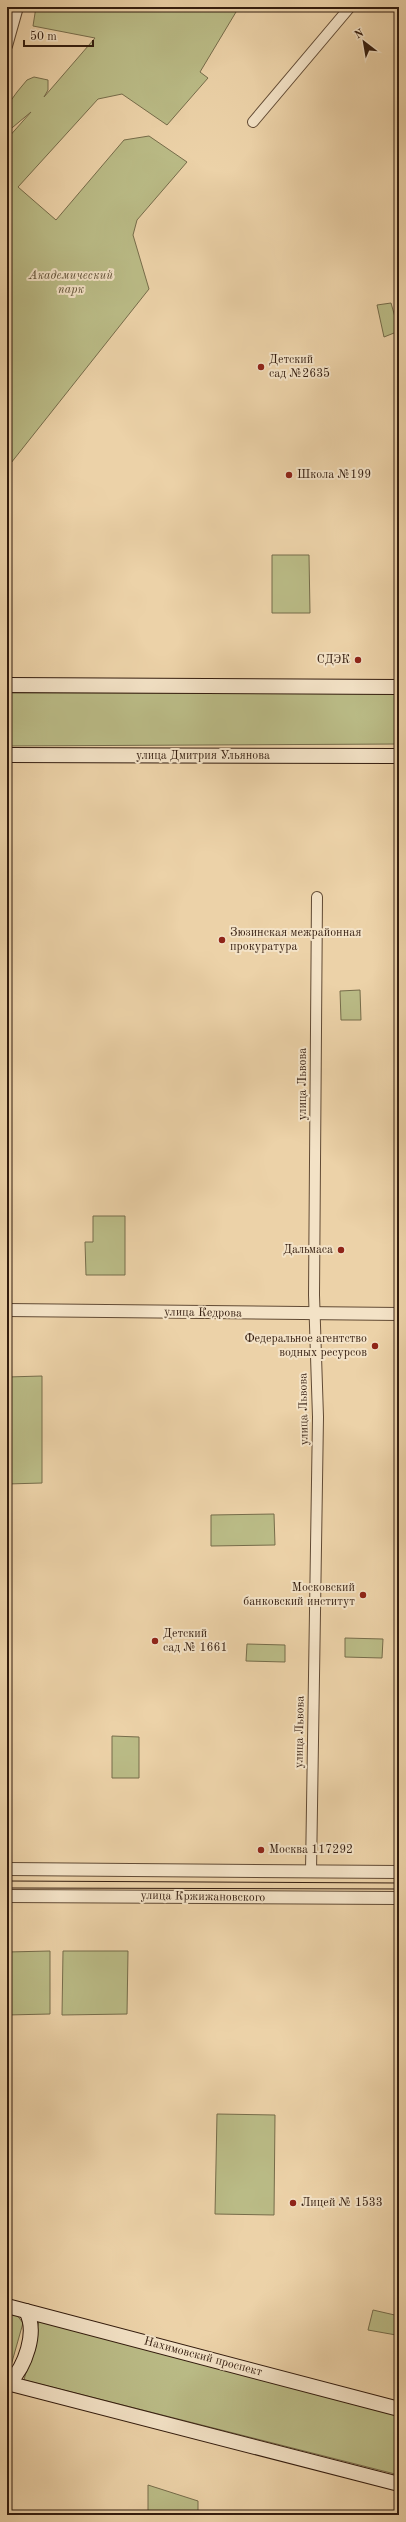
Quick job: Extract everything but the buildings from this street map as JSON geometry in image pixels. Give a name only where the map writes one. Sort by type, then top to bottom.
[{"type":"main road","points":[[7,685],[399,687]]},
{"type":"main road","name":"улица Дмитрия Ульянова","points":[[7,755],[399,756]]},
{"type":"main road","name":"Нахимовский проспект","points":[[7,2306],[399,2409]]},
{"type":"main road","points":[[26,2311],[31,2322],[27,2349],[22,2366],[8,2383],[399,2484]]},
{"type":"street","points":[[7,46],[18,7]]},
{"type":"street","points":[[253,122],[350,7]]},
{"type":"street","name":"улица Львова","points":[[311,1871],[318,1418],[315,1314],[317,897]]},
{"type":"street","name":"улица Кедрова","points":[[7,1310],[399,1314]]},
{"type":"street","points":[[7,1869],[399,1872]]},
{"type":"street","name":"улица Кржижановского","points":[[7,1896],[399,1898]]},
{"type":"green space","name":"Академический парк","points":[[36,7],[229,7],[236,12],[200,72],[208,78],[167,125],[122,94],[98,99],[18,187],[56,220],[124,140],[149,136],[187,162],[137,220],[133,235],[149,289],[7,468],[7,139],[31,112],[7,132],[7,106],[27,80],[34,77],[48,80],[48,90],[44,97],[95,38],[33,26]]},
{"type":"green space","points":[[391,303],[399,331],[384,337],[377,305]]},
{"type":"green space","points":[[272,555],[309,555],[310,613],[272,613]]},
{"type":"green space","points":[[7,693],[399,693],[399,744],[7,746]]},
{"type":"green space","points":[[360,990],[361,1020],[341,1020],[340,991]]},
{"type":"green space","points":[[93,1216],[125,1216],[125,1275],[86,1275],[85,1242],[93,1242]]},
{"type":"green space","points":[[42,1376],[42,1483],[7,1484],[7,1377]]},
{"type":"green space","points":[[274,1514],[275,1545],[211,1546],[211,1515]]},
{"type":"green space","points":[[345,1638],[383,1639],[382,1658],[345,1657]]},
{"type":"green space","points":[[247,1644],[285,1645],[285,1662],[246,1661]]},
{"type":"green space","points":[[112,1736],[139,1737],[139,1778],[112,1778]]},
{"type":"green space","points":[[50,1951],[50,2014],[7,2015],[7,1952]]},
{"type":"green space","points":[[63,1951],[128,1951],[127,2014],[62,2015]]},
{"type":"green space","points":[[397,1962],[399,1962],[399,1998],[396,1998]]},
{"type":"green space","points":[[217,2114],[275,2115],[274,2215],[215,2214]]},
{"type":"green space","points":[[373,2310],[399,2316],[396,2335],[368,2330]]},
{"type":"green space","points":[[7,2312],[16,2314],[23,2323],[10,2369],[7,2370]]},
{"type":"green space","points":[[39,2321],[399,2415],[399,2475],[24,2380]]},
{"type":"green space","points":[[148,2485],[198,2501],[198,2515],[148,2515]]},
{"type":"tram line","points":[[7,1881],[399,1883]]},
{"type":"tram line","points":[[7,1888],[399,1889]]},
{"type":"place","name":"Детский сад №2635","points":[[261,367]]},
{"type":"place","name":"Школа №199","points":[[289,475]]},
{"type":"place","name":"СДЭК","points":[[358,660]]},
{"type":"place","name":"Зюзинская межрайонная прокуратура","points":[[222,940]]},
{"type":"place","name":"Дальмаса","points":[[341,1250]]},
{"type":"place","name":"Федеральное агентство водных ресурсов","points":[[375,1346]]},
{"type":"place","name":"Московский банковский институт","points":[[363,1595]]},
{"type":"place","name":"Детский сад № 1661","points":[[155,1641]]},
{"type":"place","name":"Москва 117292","points":[[261,1850]]},
{"type":"place","name":"Лицей № 1533","points":[[293,2203]]}]
